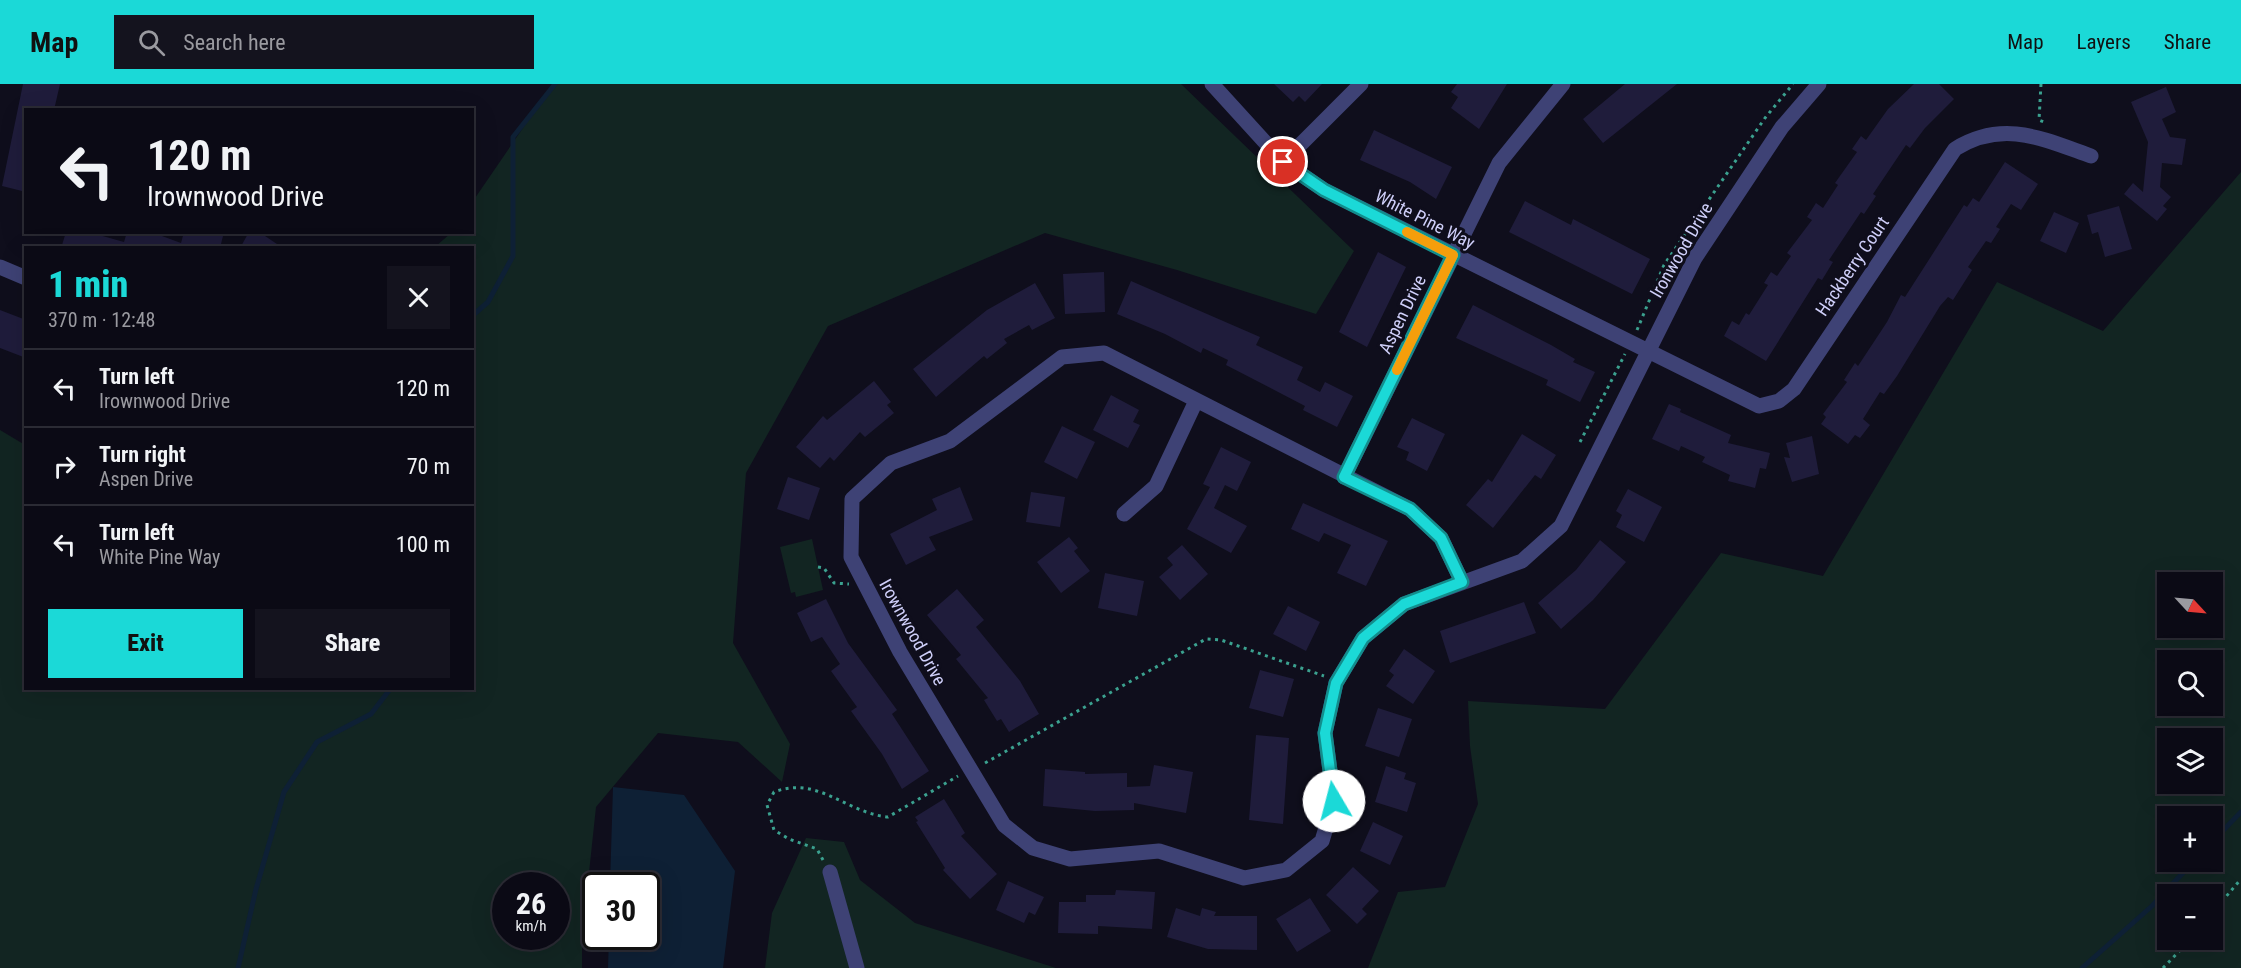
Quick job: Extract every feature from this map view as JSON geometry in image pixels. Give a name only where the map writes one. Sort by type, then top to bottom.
[{"type":"street","name":"White Pine Way","points":[[1212,84],[1283,162],[1324,190],[1648,351]]},
{"type":"street","points":[[1283,162],[1361,84]]},
{"type":"street","name":"Aspen Drive","points":[[1344,477],[1499,163],[1563,84]]},
{"type":"street","name":"Ironwood Drive","points":[[1600,450],[1695,258],[1782,127],[1819,84]]},
{"type":"street","name":"Hackberry Court","points":[[1648,351],[1747,402],[1759,406],[1779,400],[1794,389],[1955,149],[1989,134],[2028,135],[2091,156]]},
{"type":"street","points":[[0,267],[24,277]]},
{"type":"street","name":"Irownwood Drive","points":[[1462,582],[1441,538],[1410,509],[1104,353],[1062,357],[950,441],[891,463],[852,499],[851,557],[900,652],[1004,825],[1033,848],[1070,859],[1159,851],[1244,878],[1286,870],[1322,841],[1334,801],[1325,733],[1336,683],[1363,638],[1404,604],[1522,561],[1562,526],[1600,450]]},
{"type":"street","points":[[1124,514],[1156,486],[1196,401]]},
{"type":"street","points":[[830,872],[857,968]]},
{"type":"path","points":[[2041,84],[2039,120],[2052,124],[2052,142]]},
{"type":"path","points":[[818,567],[824,568],[834,583],[840,585],[861,578]]},
{"type":"path","points":[[830,872],[817,849],[789,839],[774,830],[767,805],[774,792],[789,786],[805,786],[875,815],[888,816],[1206,639],[1221,640],[1320,674],[1336,683]]},
{"type":"path","points":[[2223,900],[2241,879]]},
{"type":"path","points":[[2163,968],[2180,950]]},
{"type":"green space","points":[[553,84],[1181,84],[1354,251],[1316,314],[1177,270],[1045,233],[828,326],[746,473],[733,643],[790,744],[782,782],[738,742],[658,733],[596,807],[589,872],[582,872],[582,968],[0,968],[0,430],[24,444],[24,690],[474,690],[474,246],[436,246],[450,234],[474,234],[474,200]]},
{"type":"green space","points":[[2241,172],[2241,968],[1368,968],[1398,892],[1445,887],[1478,804],[1470,746],[1468,701],[1605,709],[1721,553],[1823,576],[1997,282],[2103,331]]},
{"type":"green space","points":[[812,539],[823,590],[796,597],[795,592],[791,593],[780,547]]},
{"type":"green space","points":[[806,838],[844,842],[860,880],[915,923],[1056,968],[765,968],[772,913]]},
{"type":"water","points":[[613,787],[684,795],[735,871],[723,968],[608,968],[609,950],[660,950],[660,872],[610,872]]},
{"type":"building","points":[[23,84],[60,84],[54,108],[24,108],[24,192],[2,186]]},
{"type":"building","points":[[1274,84],[1322,84],[1305,102],[1299,96],[1293,102]]},
{"type":"building","points":[[1457,84],[1507,84],[1479,129],[1451,108],[1458,97],[1451,92]]},
{"type":"building","points":[[1625,84],[1677,84],[1603,143],[1583,119]]},
{"type":"building","points":[[1914,84],[1939,84],[1954,99],[1925,128],[1910,148],[1906,145],[1873,194],[1876,196],[1864,214],[1861,212],[1829,260],[1833,262],[1822,280],[1818,278],[1766,361],[1724,336],[1732,321],[1739,325],[1746,313],[1749,315],[1768,285],[1764,283],[1771,272],[1777,276],[1791,256],[1787,253],[1812,220],[1807,217],[1816,203],[1823,208],[1838,185],[1835,183],[1857,152],[1852,149],[1861,136],[1866,140],[1888,109]]},
{"type":"building","points":[[2166,87],[2176,112],[2162,119],[2170,137],[2186,139],[2182,165],[2162,163],[2160,187],[2171,197],[2163,206],[2167,209],[2157,221],[2124,194],[2133,183],[2143,192],[2148,142],[2131,102]]},
{"type":"building","points":[[1374,130],[1452,167],[1436,199],[1410,182],[1360,160]]},
{"type":"building","points":[[2005,162],[2038,184],[2021,210],[2011,204],[1996,227],[2000,229],[1991,243],[1986,241],[1968,267],[1972,270],[1953,300],[1948,297],[1940,306],[1897,376],[1884,394],[1880,392],[1863,419],[1870,425],[1860,438],[1855,435],[1848,444],[1821,424],[1826,417],[1823,414],[1847,382],[1844,380],[1855,363],[1858,366],[1887,322],[1901,295],[1905,297],[1964,205],[1967,207],[1973,198],[1979,202]]},
{"type":"building","points":[[1525,201],[1571,225],[1573,219],[1650,259],[1632,294],[1509,232]]},
{"type":"building","points":[[2119,206],[2132,249],[2105,257],[2098,232],[2092,234],[2087,215]]},
{"type":"building","points":[[2054,212],[2079,223],[2066,253],[2040,241]]},
{"type":"building","points":[[65,234],[99,234],[124,242],[126,234],[156,234],[181,243],[183,234],[224,234],[220,246],[62,245]]},
{"type":"building","points":[[248,234],[262,234],[280,246],[241,246]]},
{"type":"building","points":[[1378,252],[1406,267],[1367,347],[1339,332]]},
{"type":"building","points":[[1104,272],[1105,312],[1065,314],[1063,274]]},
{"type":"building","points":[[1131,281],[1260,337],[1256,345],[1303,367],[1297,380],[1320,392],[1325,382],[1353,396],[1337,427],[1303,410],[1305,406],[1226,365],[1228,360],[1203,348],[1201,353],[1165,334],[1117,314]]},
{"type":"building","points":[[1035,283],[1055,318],[1032,330],[1029,325],[1004,339],[1007,343],[987,359],[984,356],[936,397],[913,369],[987,310]]},
{"type":"building","points":[[1473,305],[1551,345],[1575,359],[1573,362],[1595,372],[1580,402],[1546,385],[1548,380],[1456,338]]},
{"type":"building","points":[[0,310],[24,319],[24,357],[0,348]]},
{"type":"building","points":[[874,381],[891,402],[887,405],[894,413],[865,437],[860,432],[834,461],[830,457],[820,468],[796,447],[823,416],[827,420]]},
{"type":"building","points":[[1111,395],[1139,410],[1133,422],[1140,425],[1128,448],[1093,430]]},
{"type":"building","points":[[1669,404],[1681,409],[1680,412],[1731,435],[1728,443],[1770,453],[1766,469],[1760,468],[1755,488],[1728,481],[1730,475],[1702,462],[1705,457],[1681,446],[1679,451],[1652,439]]},
{"type":"building","points":[[1412,418],[1445,434],[1427,471],[1406,460],[1409,452],[1397,447]]},
{"type":"building","points":[[1062,426],[1095,442],[1077,479],[1044,462]]},
{"type":"building","points":[[1522,434],[1556,455],[1541,479],[1535,475],[1493,528],[1466,505],[1488,479],[1492,482]]},
{"type":"building","points":[[1812,436],[1819,474],[1792,482],[1784,457],[1790,458],[1786,443]]},
{"type":"building","points":[[1221,447],[1251,462],[1237,491],[1225,485],[1214,508],[1247,526],[1231,553],[1187,529],[1210,487],[1203,484]]},
{"type":"building","points":[[788,477],[820,488],[809,520],[777,509]]},
{"type":"building","points":[[960,487],[973,520],[929,537],[936,550],[906,565],[890,534],[937,510],[932,499]]},
{"type":"building","points":[[1628,489],[1662,507],[1644,542],[1616,527],[1622,515],[1616,511]]},
{"type":"building","points":[[1031,492],[1065,497],[1060,527],[1026,522]]},
{"type":"building","points":[[1303,503],[1388,541],[1366,586],[1337,573],[1351,545],[1324,533],[1319,542],[1291,529]]},
{"type":"building","points":[[1069,537],[1078,548],[1074,551],[1090,571],[1061,593],[1037,562]]},
{"type":"building","points":[[1600,540],[1626,562],[1593,600],[1561,629],[1538,603],[1576,570]]},
{"type":"building","points":[[1182,545],[1208,574],[1180,600],[1159,577],[1173,565],[1167,558]]},
{"type":"building","points":[[1105,573],[1144,581],[1137,616],[1098,608]]},
{"type":"building","points":[[957,589],[984,620],[976,627],[1020,681],[1039,714],[1009,732],[1001,719],[997,721],[984,700],[988,698],[956,659],[961,655],[927,615]]},
{"type":"building","points":[[826,599],[848,643],[897,710],[892,714],[929,771],[902,789],[882,754],[851,711],[857,707],[831,671],[840,664],[822,637],[811,642],[797,613]]},
{"type":"building","points":[[1524,602],[1536,633],[1450,663],[1440,631]]},
{"type":"building","points":[[1288,606],[1320,622],[1306,651],[1273,634]]},
{"type":"building","points":[[1404,649],[1435,671],[1413,704],[1386,686],[1394,675],[1389,671]]},
{"type":"building","points":[[1260,670],[1294,679],[1283,717],[1249,708]]},
{"type":"building","points":[[1378,708],[1412,719],[1399,757],[1365,746]]},
{"type":"building","points":[[1256,735],[1289,738],[1283,824],[1249,820]]},
{"type":"building","points":[[1154,765],[1193,772],[1186,813],[1134,803],[1134,810],[1095,811],[1043,806],[1045,769],[1085,772],[1085,774],[1127,773],[1127,787],[1150,786]]},
{"type":"building","points":[[1386,766],[1406,773],[1404,779],[1416,783],[1407,812],[1375,802]]},
{"type":"building","points":[[944,799],[965,833],[961,836],[997,874],[970,899],[943,870],[945,868],[916,822],[918,821],[915,817]]},
{"type":"building","points":[[1373,822],[1403,836],[1390,865],[1360,851]]},
{"type":"building","points":[[1353,867],[1379,891],[1362,909],[1367,914],[1357,924],[1326,895]]},
{"type":"building","points":[[1008,881],[1044,897],[1035,915],[1029,912],[1024,923],[996,910]]},
{"type":"building","points":[[1116,890],[1155,892],[1152,929],[1098,926],[1098,934],[1058,933],[1059,902],[1086,902],[1086,895],[1115,895]]},
{"type":"building","points":[[1310,898],[1331,931],[1297,952],[1276,919]]},
{"type":"building","points":[[1176,908],[1200,916],[1202,908],[1216,912],[1214,916],[1257,916],[1257,950],[1208,949],[1167,937]]},
{"type":"waterway","points":[[474,314],[488,302],[513,256],[513,137],[555,84]]},
{"type":"waterway","points":[[238,968],[256,889],[284,792],[317,742],[371,714],[389,690]]},
{"type":"waterway","points":[[2223,831],[2241,812]]},
{"type":"waterway","points":[[2082,968],[2152,906],[2184,872]]},
{"type":"slow traffic","points":[[1397,370],[1453,255],[1407,232]]},
{"type":"route","points":[[1283,162],[1324,190],[1453,255],[1344,477],[1410,509],[1441,538],[1462,582],[1404,604],[1363,638],[1336,683],[1325,733],[1334,801]]}]
